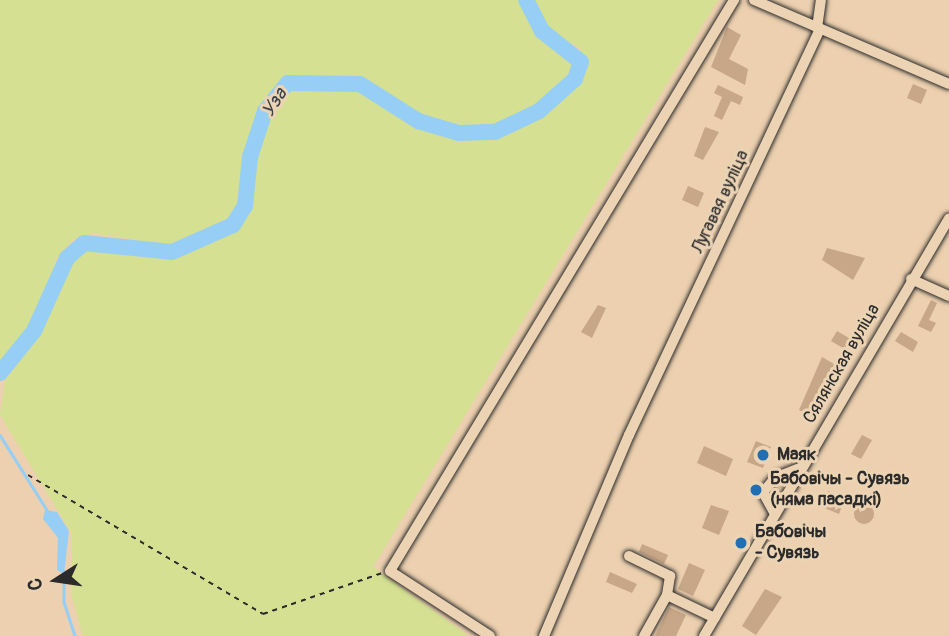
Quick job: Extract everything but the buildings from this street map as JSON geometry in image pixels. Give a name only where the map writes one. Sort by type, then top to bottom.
[{"type":"street","points":[[490,636],[390,571],[734,0]]},
{"type":"street","points":[[754,0],[949,84]]},
{"type":"street","name":"Лугавая вуліца","points":[[544,636],[653,388],[819,28],[821,0]]},
{"type":"street","name":"Сялянская вуліца","points":[[704,636],[911,279],[949,219]]},
{"type":"street","points":[[911,279],[949,296]]},
{"type":"street","points":[[775,514],[763,492],[775,478],[802,467]]},
{"type":"street","points":[[629,556],[670,576],[667,595],[644,636]]},
{"type":"street","points":[[667,595],[715,618]]},
{"type":"path","points":[[28,475],[263,614],[390,571]]},
{"type":"green space","points":[[0,0],[520,0],[540,37],[570,55],[574,66],[566,81],[530,110],[485,129],[432,122],[350,78],[283,80],[261,107],[247,147],[242,198],[225,225],[173,246],[93,233],[73,240],[57,258],[34,321],[0,364]]},
{"type":"green space","points":[[532,0],[718,0],[373,567],[469,636],[83,636],[71,594],[72,534],[0,415],[5,380],[46,322],[72,259],[99,246],[170,258],[226,236],[250,207],[256,154],[273,106],[299,85],[360,88],[403,118],[449,137],[512,133],[571,91],[586,70],[580,49],[546,27]]},
{"type":"water","points":[[45,510],[57,512],[69,531],[64,574],[57,570],[58,538],[43,519]]},
{"type":"waterway","name":"Уза","points":[[0,373],[34,331],[67,258],[84,243],[172,252],[233,225],[245,206],[250,157],[265,111],[288,83],[360,84],[418,121],[459,133],[495,132],[539,111],[575,79],[581,62],[542,31],[526,0]]},
{"type":"waterway","points":[[0,435],[47,510]]},
{"type":"waterway","points":[[64,571],[64,602],[75,636]]},
{"type":"place","name":"Маяк","points":[[763,455]]},
{"type":"place","name":"Бабовічы - Сувязь (няма пасадкі)","points":[[756,490]]},
{"type":"place","name":"Бабовічы - Сувязь","points":[[741,543]]}]
